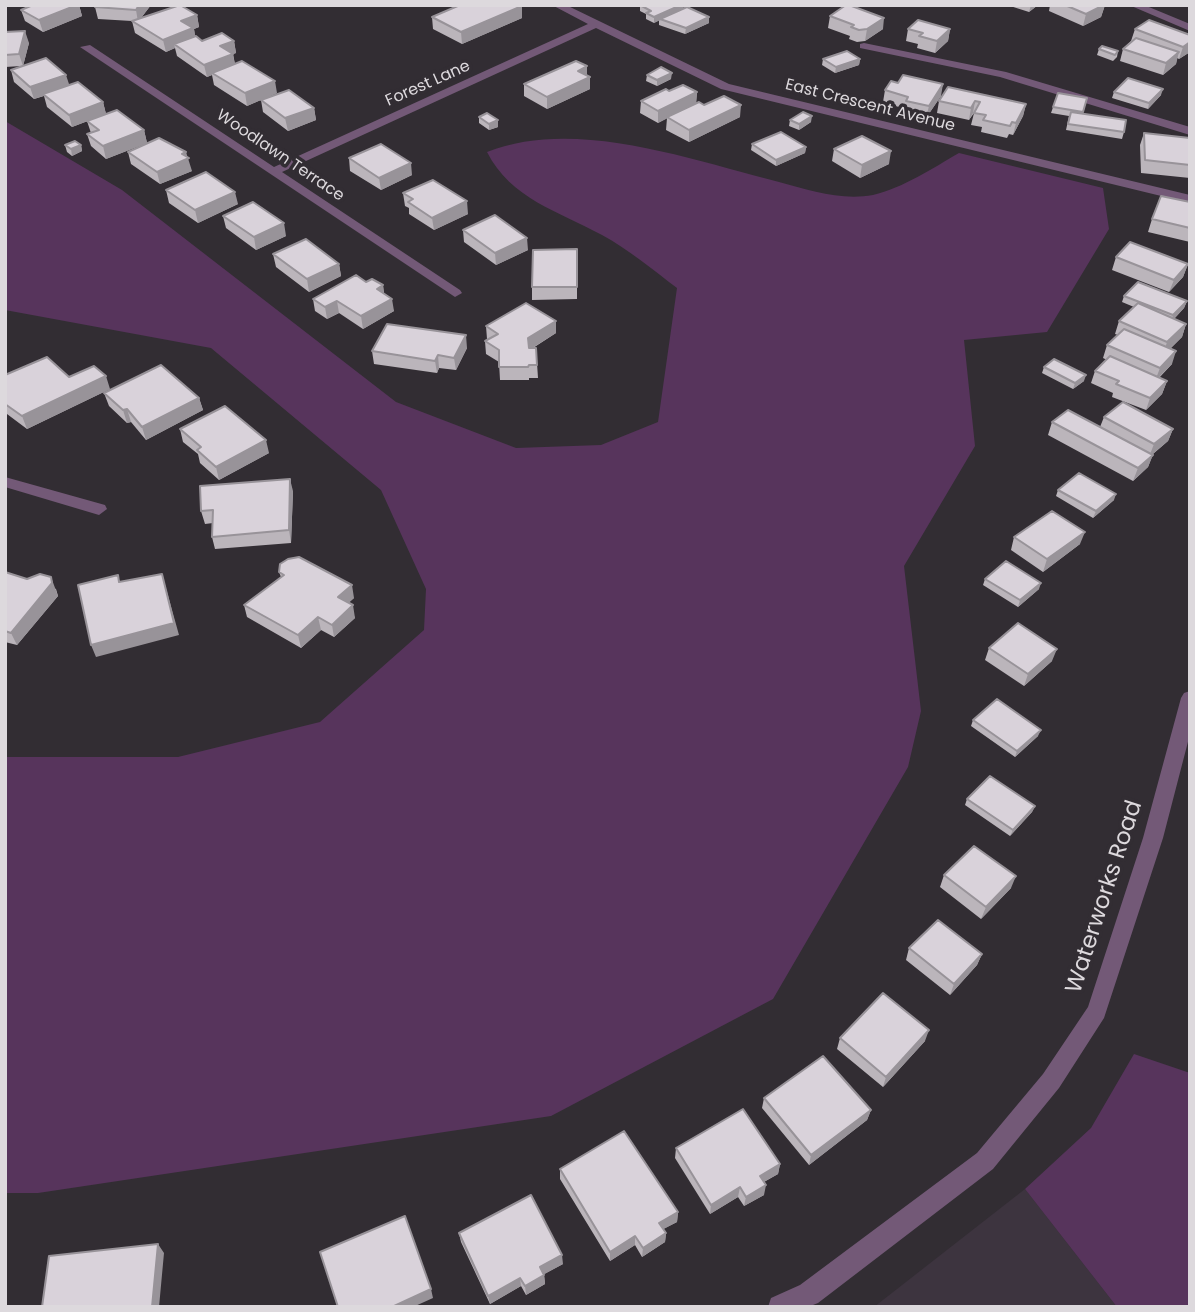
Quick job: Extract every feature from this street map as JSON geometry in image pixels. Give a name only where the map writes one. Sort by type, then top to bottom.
[{"type":"street","name":"East Crescent Avenue","points":[[557,5],[726,87],[1190,199]]},
{"type":"street","points":[[1134,5],[1190,28]]},
{"type":"street","name":"Forest Lane","points":[[274,171],[595,25]]},
{"type":"street","points":[[864,46],[1002,74],[1190,131]]},
{"type":"street","name":"Woodlawn Terrace","points":[[86,47],[455,293]]},
{"type":"street","points":[[5,482],[99,509]]},
{"type":"street","name":"Waterworks Road","points":[[780,1307],[817,1289],[985,1161],[1051,1081],[1097,1010],[1153,838],[1189,706]]},
{"type":"shaded area","points":[[5,121],[122,190],[396,402],[516,448],[601,445],[658,422],[677,288],[612,241],[522,193],[497,168],[487,152],[521,142],[595,140],[671,154],[813,191],[849,197],[873,195],[895,188],[959,153],[1103,188],[1109,229],[1047,332],[964,340],[975,446],[904,566],[921,711],[908,767],[773,999],[551,1116],[38,1193],[5,1193],[5,757],[178,757],[320,722],[424,630],[426,589],[381,490],[211,348],[5,310]]},
{"type":"shaded area","points":[[1134,1054],[1190,1073],[1190,1307],[1117,1307],[1025,1189],[1091,1128]]},
{"type":"shaded area","points":[[1025,1189],[1117,1307],[874,1307]]},
{"type":"building","points":[[33,5],[77,5],[39,20],[21,10]]},
{"type":"building","points":[[139,5],[136,10],[95,7]]},
{"type":"building","points":[[180,5],[197,15],[181,21],[193,28],[163,40],[132,21]]},
{"type":"building","points":[[460,5],[522,6],[461,32],[432,17]]},
{"type":"building","points":[[640,5],[681,5],[654,17],[646,13],[651,11]]},
{"type":"building","points":[[846,5],[884,18],[867,29],[859,30],[851,27],[854,25],[830,16]]},
{"type":"building","points":[[1065,5],[1104,5],[1086,14]]},
{"type":"building","points":[[687,7],[709,17],[686,28],[660,19]]},
{"type":"building","points":[[918,20],[950,29],[937,41],[919,36],[923,33],[908,29]]},
{"type":"building","points":[[1149,20],[1190,35],[1190,42],[1183,47],[1135,29]]},
{"type":"building","points":[[25,31],[19,54],[5,55],[5,32]]},
{"type":"building","points":[[222,33],[234,41],[220,46],[233,54],[204,65],[174,44],[196,36],[202,41]]},
{"type":"building","points":[[1136,38],[1179,52],[1166,63],[1123,49]]},
{"type":"building","points":[[1102,46],[1118,51],[1115,55],[1099,49]]},
{"type":"building","points":[[847,51],[860,59],[836,67],[823,59]]},
{"type":"building","points":[[46,58],[66,75],[30,87],[11,70]]},
{"type":"building","points":[[242,61],[275,81],[245,93],[212,73]]},
{"type":"building","points":[[576,61],[587,66],[578,71],[590,77],[547,97],[524,84]]},
{"type":"building","points":[[661,67],[672,73],[657,80],[647,75]]},
{"type":"building","points":[[903,75],[943,84],[929,106],[906,101],[908,97],[885,90],[891,81],[898,83]]},
{"type":"building","points":[[1128,78],[1163,89],[1149,103],[1114,92]]},
{"type":"building","points":[[78,82],[103,102],[69,115],[43,94]]},
{"type":"building","points":[[683,85],[697,92],[658,111],[641,101],[666,89],[669,91]]},
{"type":"building","points":[[948,87],[1026,104],[1016,123],[1012,122],[1010,126],[983,120],[986,115],[974,113],[980,102],[975,101],[971,108],[939,101]]},
{"type":"building","points":[[289,90],[314,108],[285,118],[261,100]]},
{"type":"building","points":[[1058,93],[1087,98],[1083,112],[1053,107]]},
{"type":"building","points":[[724,96],[741,105],[689,130],[667,117],[699,102],[704,105]]},
{"type":"building","points":[[117,110],[144,130],[103,146],[87,134],[99,130],[87,121]]},
{"type":"building","points":[[803,112],[812,116],[799,124],[790,120]]},
{"type":"building","points":[[1071,112],[1126,120],[1124,132],[1068,124]]},
{"type":"building","points":[[487,113],[498,120],[489,124],[479,117]]},
{"type":"building","points":[[781,132],[806,147],[776,160],[752,144]]},
{"type":"building","points":[[1144,133],[1190,138],[1190,165],[1145,160]]},
{"type":"building","points":[[862,136],[891,151],[862,165],[834,149]]},
{"type":"building","points":[[159,138],[186,152],[182,154],[189,158],[157,172],[128,152]]},
{"type":"building","points":[[75,141],[81,145],[71,149],[65,145]]},
{"type":"building","points":[[381,144],[411,163],[379,178],[349,158]]},
{"type":"building","points":[[206,172],[235,192],[195,210],[166,190]]},
{"type":"building","points":[[433,180],[467,201],[432,218],[408,202],[413,199],[403,193]]},
{"type":"building","points":[[1161,196],[1190,202],[1190,228],[1152,219]]},
{"type":"building","points":[[253,202],[284,223],[254,237],[223,216]]},
{"type":"building","points":[[495,215],[527,238],[495,253],[463,230]]},
{"type":"building","points":[[306,239],[339,264],[307,279],[273,254]]},
{"type":"building","points":[[1130,242],[1188,264],[1174,280],[1116,257]]},
{"type":"building","points":[[577,249],[577,287],[532,287],[533,250]]},
{"type":"building","points":[[356,275],[366,282],[372,279],[383,285],[377,289],[392,299],[361,316],[337,301],[325,307],[313,299]]},
{"type":"building","points":[[1138,282],[1187,301],[1173,315],[1124,296]]},
{"type":"building","points":[[526,303],[556,321],[528,338],[529,348],[536,348],[537,365],[499,367],[499,350],[485,341],[498,334],[486,326]]},
{"type":"building","points":[[1138,303],[1186,324],[1167,342],[1119,321]]},
{"type":"building","points":[[387,324],[466,335],[454,358],[438,355],[435,361],[372,351]]},
{"type":"building","points":[[1124,329],[1176,351],[1160,368],[1107,345]]},
{"type":"building","points":[[1110,356],[1167,381],[1150,398],[1116,384],[1119,381],[1095,371]]},
{"type":"building","points":[[47,357],[69,377],[94,366],[106,376],[22,416],[5,404],[5,375]]},
{"type":"building","points":[[1054,359],[1086,375],[1075,383],[1044,367]]},
{"type":"building","points":[[161,365],[199,398],[142,427],[127,409],[123,410],[104,393]]},
{"type":"building","points":[[1123,402],[1173,429],[1154,444],[1104,417]]},
{"type":"building","points":[[225,406],[266,440],[216,467],[197,450],[201,447],[180,429]]},
{"type":"building","points":[[1068,410],[1153,455],[1138,468],[1052,422]]},
{"type":"building","points":[[1079,473],[1116,494],[1096,511],[1058,490]]},
{"type":"building","points":[[290,479],[289,530],[212,537],[213,510],[201,511],[200,486]]},
{"type":"building","points":[[1052,511],[1085,532],[1047,559],[1014,537]]},
{"type":"building","points":[[299,557],[352,585],[338,597],[353,605],[332,625],[318,617],[298,635],[244,605],[284,575],[279,572],[280,564]]},
{"type":"building","points":[[1006,561],[1041,583],[1020,600],[985,579]]},
{"type":"building","points":[[5,572],[27,579],[40,574],[51,577],[52,583],[11,633],[5,631]]},
{"type":"building","points":[[162,574],[174,623],[91,645],[78,585],[118,575],[119,582]]},
{"type":"building","points":[[1018,623],[1057,649],[1028,674],[989,648]]},
{"type":"building","points":[[997,699],[1041,730],[1017,751],[973,720]]},
{"type":"building","points":[[990,776],[1035,806],[1013,830],[967,799]]},
{"type":"building","points":[[974,846],[1016,876],[986,907],[944,875]]},
{"type":"building","points":[[938,920],[982,954],[954,984],[909,948]]},
{"type":"building","points":[[883,993],[929,1030],[886,1077],[840,1038]]},
{"type":"building","points":[[823,1056],[871,1110],[811,1155],[764,1098]]},
{"type":"building","points":[[743,1109],[780,1164],[760,1176],[766,1185],[746,1197],[740,1187],[711,1205],[676,1148]]},
{"type":"building","points":[[624,1131],[678,1212],[659,1223],[666,1233],[643,1248],[635,1236],[610,1252],[560,1169]]},
{"type":"building","points":[[531,1195],[562,1255],[540,1267],[544,1275],[525,1286],[520,1278],[488,1296],[459,1233]]},
{"type":"building","points":[[405,1216],[431,1289],[392,1307],[338,1307],[320,1252]]},
{"type":"building","points":[[158,1244],[152,1307],[42,1307],[49,1256]]}]
